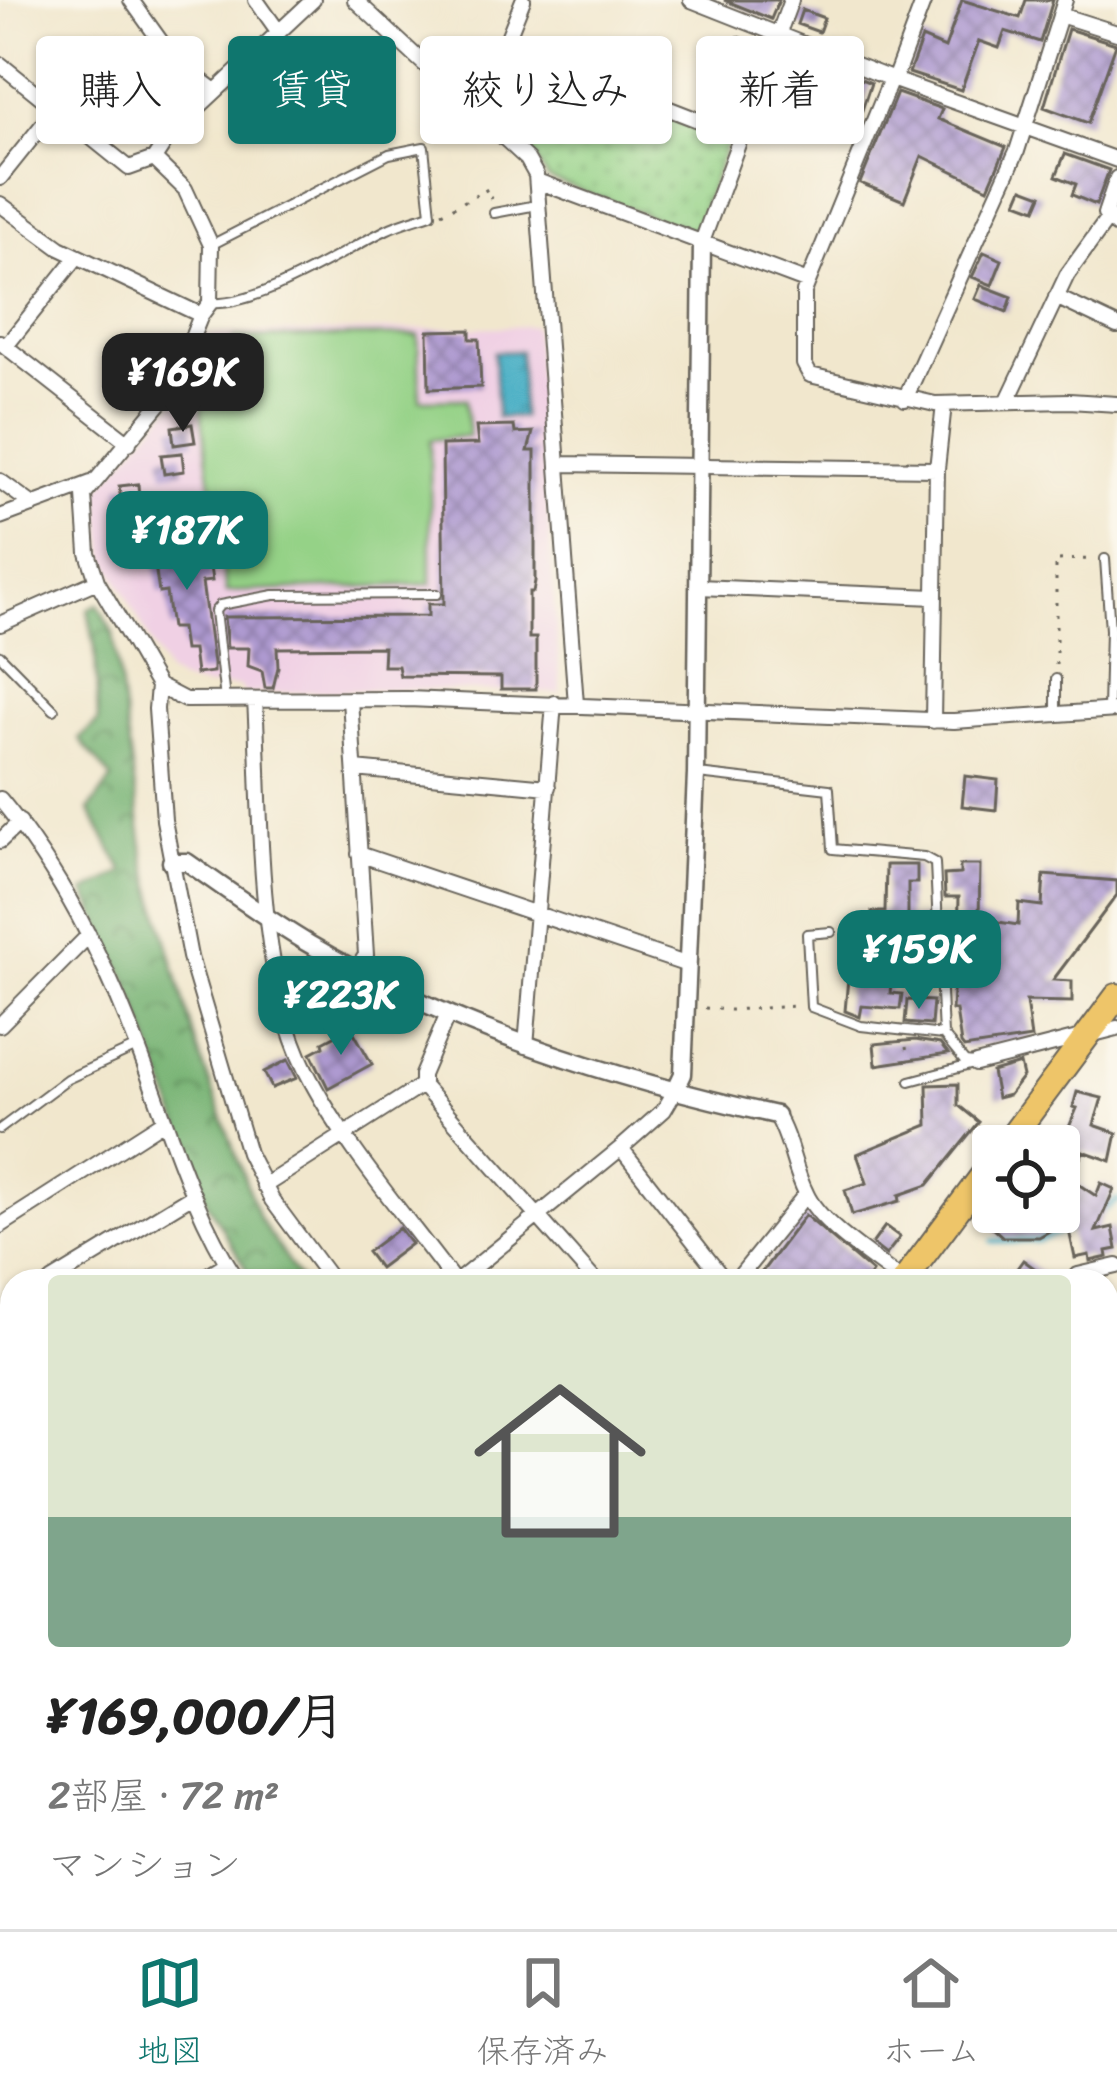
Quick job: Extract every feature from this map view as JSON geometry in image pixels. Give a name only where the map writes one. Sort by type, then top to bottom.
[{"type":"highway","points":[[1021,1125],[1117,996]]},
{"type":"highway","points":[[912,1269],[972,1190]]},
{"type":"street","points":[[131,0],[174,60],[215,91]]},
{"type":"street","points":[[256,0],[278,31]]},
{"type":"street","points":[[100,144],[129,168],[154,159],[171,133],[314,0]]},
{"type":"street","points":[[355,0],[420,59]]},
{"type":"street","points":[[509,36],[523,0]]},
{"type":"street","points":[[691,0],[892,80],[1117,160]]},
{"type":"street","points":[[778,34],[791,0]]},
{"type":"street","points":[[924,0],[804,292],[804,364],[810,375],[944,404],[1117,404]]},
{"type":"street","points":[[905,398],[1025,126],[1062,8],[1117,33]]},
{"type":"street","points":[[0,64],[36,92]]},
{"type":"street","points":[[0,178],[36,133]]},
{"type":"street","points":[[511,144],[527,159],[537,181],[576,704]]},
{"type":"street","points":[[472,1269],[540,1218],[664,1110],[683,1074],[696,774],[702,242],[737,144]]},
{"type":"street","points":[[154,159],[185,189],[212,244],[206,309],[171,390],[84,495],[88,553],[98,581],[158,686],[185,700],[554,703],[933,721],[1112,710]]},
{"type":"street","points":[[1007,402],[1066,275],[1113,222],[1105,214],[1117,178]]},
{"type":"street","points":[[537,181],[808,282]]},
{"type":"street","points":[[0,203],[77,257],[206,309]]},
{"type":"street","points":[[77,257],[3,344],[129,443]]},
{"type":"street","points":[[1056,298],[1117,326]]},
{"type":"street","points":[[933,721],[937,469],[944,404]]},
{"type":"street","points":[[558,464],[937,469]]},
{"type":"street","points":[[0,481],[33,505]]},
{"type":"street","points":[[0,517],[94,482]]},
{"type":"street","points":[[0,625],[98,581]]},
{"type":"street","points":[[698,586],[935,597]]},
{"type":"street","points":[[158,686],[156,709],[171,862],[190,957],[248,1153],[264,1186],[323,1269]]},
{"type":"street","points":[[255,700],[268,918],[291,1033],[307,1072],[346,1134],[447,1269]]},
{"type":"street","points":[[350,700],[366,955],[357,969]]},
{"type":"street","points":[[526,1046],[554,703]]},
{"type":"street","points":[[355,769],[548,787]]},
{"type":"street","points":[[0,799],[60,879],[89,935],[138,1047],[193,1195],[230,1269]]},
{"type":"street","points":[[0,841],[20,822]]},
{"type":"street","points":[[359,854],[688,965]]},
{"type":"street","points":[[171,862],[187,862],[268,918],[448,1014],[526,1046],[674,1093],[776,1114],[806,1194],[818,1213],[888,1269]]},
{"type":"street","points":[[0,1025],[89,935]]},
{"type":"street","points":[[448,1014],[422,1085],[585,1269]]},
{"type":"street","points":[[976,1064],[1117,1028]]},
{"type":"street","points":[[264,1186],[422,1085]]},
{"type":"street","points":[[0,1226],[164,1120]]},
{"type":"street","points":[[621,1148],[716,1269]]},
{"type":"street","points":[[746,1269],[806,1194]]},
{"type":"street","points":[[72,1269],[193,1195]]},
{"type":"street","points":[[218,1269],[226,1264]]},
{"type":"lane","points":[[206,309],[292,278],[392,226],[431,214],[424,147],[389,154],[212,244]]},
{"type":"lane","points":[[494,213],[538,204]]},
{"type":"lane","points":[[1105,559],[1112,710]]},
{"type":"lane","points":[[226,701],[215,611],[220,604],[274,595],[437,594]]},
{"type":"lane","points":[[0,655],[54,710]]},
{"type":"lane","points":[[1056,679],[1056,713]]},
{"type":"lane","points":[[696,774],[830,789],[833,849],[935,862],[943,1035],[964,1062],[976,1064]]},
{"type":"lane","points":[[831,932],[807,934],[811,1007],[861,1026],[943,1035]]},
{"type":"lane","points":[[0,1129],[67,1079],[138,1047]]},
{"type":"lane","points":[[910,1081],[976,1064]]},
{"type":"path","points":[[431,214],[488,189],[494,213]]},
{"type":"path","points":[[1056,679],[1056,560],[1105,559]]},
{"type":"path","points":[[686,1006],[730,1010],[811,1007]]},
{"type":"path","points":[[904,1030],[910,1081]]},
{"type":"shaded area","points":[[534,326],[561,693],[391,689],[245,694],[240,686],[206,687],[167,673],[106,558],[99,490],[172,405],[205,335]]},
{"type":"green space","points":[[672,117],[696,126],[696,144],[727,144],[695,229],[690,231],[547,178],[521,144],[672,144]]},
{"type":"green space","points":[[418,335],[420,400],[465,399],[469,436],[430,440],[431,584],[226,592],[201,411],[218,352],[235,338]]},
{"type":"green space","points":[[98,604],[113,633],[145,861],[197,1048],[259,1218],[292,1269],[246,1269],[208,1204],[129,984],[85,892],[124,872],[89,810],[112,779],[79,739],[98,722],[88,609]]},
{"type":"water","points":[[520,351],[522,417],[497,418],[494,352]]},
{"type":"building","points":[[724,0],[779,0],[771,19]]},
{"type":"building","points":[[962,0],[1020,18],[1026,0],[1053,0],[1040,42],[1005,31],[999,48],[979,41],[961,90],[909,73],[922,38],[945,48]]},
{"type":"building","points":[[802,10],[824,18],[819,32],[797,24]]},
{"type":"building","points":[[1068,29],[1116,44],[1088,123],[1044,107]]},
{"type":"building","points":[[897,93],[942,109],[938,119],[1006,147],[988,188],[922,156],[904,201],[860,183]]},
{"type":"building","points":[[1065,154],[1109,170],[1096,205],[1072,195],[1076,184],[1056,176]]},
{"type":"building","points":[[1023,188],[1042,195],[1036,209],[1017,202]]},
{"type":"building","points":[[984,252],[1002,260],[992,285],[972,277]]},
{"type":"building","points":[[981,285],[1012,297],[1007,312],[975,299]]},
{"type":"building","points":[[470,330],[470,339],[479,339],[481,387],[429,389],[428,331]]},
{"type":"building","points":[[192,424],[195,442],[174,445],[172,427]]},
{"type":"building","points":[[514,426],[515,433],[533,432],[528,451],[535,451],[535,581],[529,592],[529,638],[536,638],[536,689],[501,689],[501,677],[400,676],[398,666],[383,666],[384,647],[277,648],[273,688],[265,688],[262,671],[248,666],[249,648],[227,648],[224,617],[428,616],[428,604],[444,604],[442,445],[478,444],[476,427]]},
{"type":"building","points":[[182,453],[184,471],[164,474],[161,455]]},
{"type":"building","points":[[138,484],[139,499],[121,501],[119,486]]},
{"type":"building","points":[[197,532],[197,536],[205,535],[212,581],[202,582],[213,672],[196,674],[193,650],[184,650],[181,628],[171,628],[166,592],[159,593],[154,558],[160,557],[158,541]]},
{"type":"building","points":[[965,776],[998,780],[996,810],[962,806]]},
{"type":"building","points":[[886,865],[917,865],[917,883],[908,883],[908,919],[928,917],[929,935],[896,937],[890,993],[902,994],[900,1009],[862,1006],[860,1017],[845,1011],[849,967],[875,970],[872,912],[885,912]]},
{"type":"building","points":[[960,865],[980,865],[979,919],[1018,925],[1019,903],[1042,906],[1044,875],[1117,881],[1117,895],[1053,980],[1072,981],[1072,1002],[1026,1001],[1031,1038],[964,1048],[961,1044],[956,1010],[952,1010],[955,958],[951,958],[951,939],[958,939],[959,897],[945,897],[944,875],[960,874]]},
{"type":"building","points":[[907,1000],[933,1001],[931,1025],[905,1023]]},
{"type":"building","points":[[348,1029],[372,1064],[328,1088],[311,1053]]},
{"type":"building","points":[[915,1040],[940,1044],[948,1054],[876,1065],[874,1044]]},
{"type":"building","points":[[288,1060],[297,1078],[272,1088],[264,1072]]},
{"type":"building","points":[[1020,1064],[1023,1077],[1009,1095],[997,1098],[992,1072]]},
{"type":"building","points":[[958,1084],[958,1105],[979,1122],[928,1185],[899,1195],[900,1201],[852,1215],[845,1190],[867,1183],[857,1154],[928,1125],[927,1085]]},
{"type":"building","points":[[1077,1092],[1102,1098],[1094,1125],[1117,1133],[1111,1161],[1083,1151],[1080,1157],[1080,1125],[1070,1125],[1077,1108],[1073,1107]]},
{"type":"building","points":[[1101,1183],[1114,1189],[1096,1231],[1113,1227],[1117,1249],[1107,1251],[1108,1257],[1090,1261],[1089,1255],[1075,1258],[1070,1233],[1080,1233],[1080,1185],[1096,1196]]},
{"type":"building","points":[[805,1215],[868,1269],[764,1269]]},
{"type":"building","points":[[885,1226],[900,1237],[886,1255],[872,1244]]},
{"type":"building","points":[[399,1228],[411,1244],[379,1268],[367,1252]]},
{"type":"building","points":[[999,1233],[1046,1233],[1039,1237]]},
{"type":"waterway","points":[[1099,1214],[1117,1200]]},
{"type":"waterway","points":[[993,1242],[1037,1241],[1058,1233]]}]
